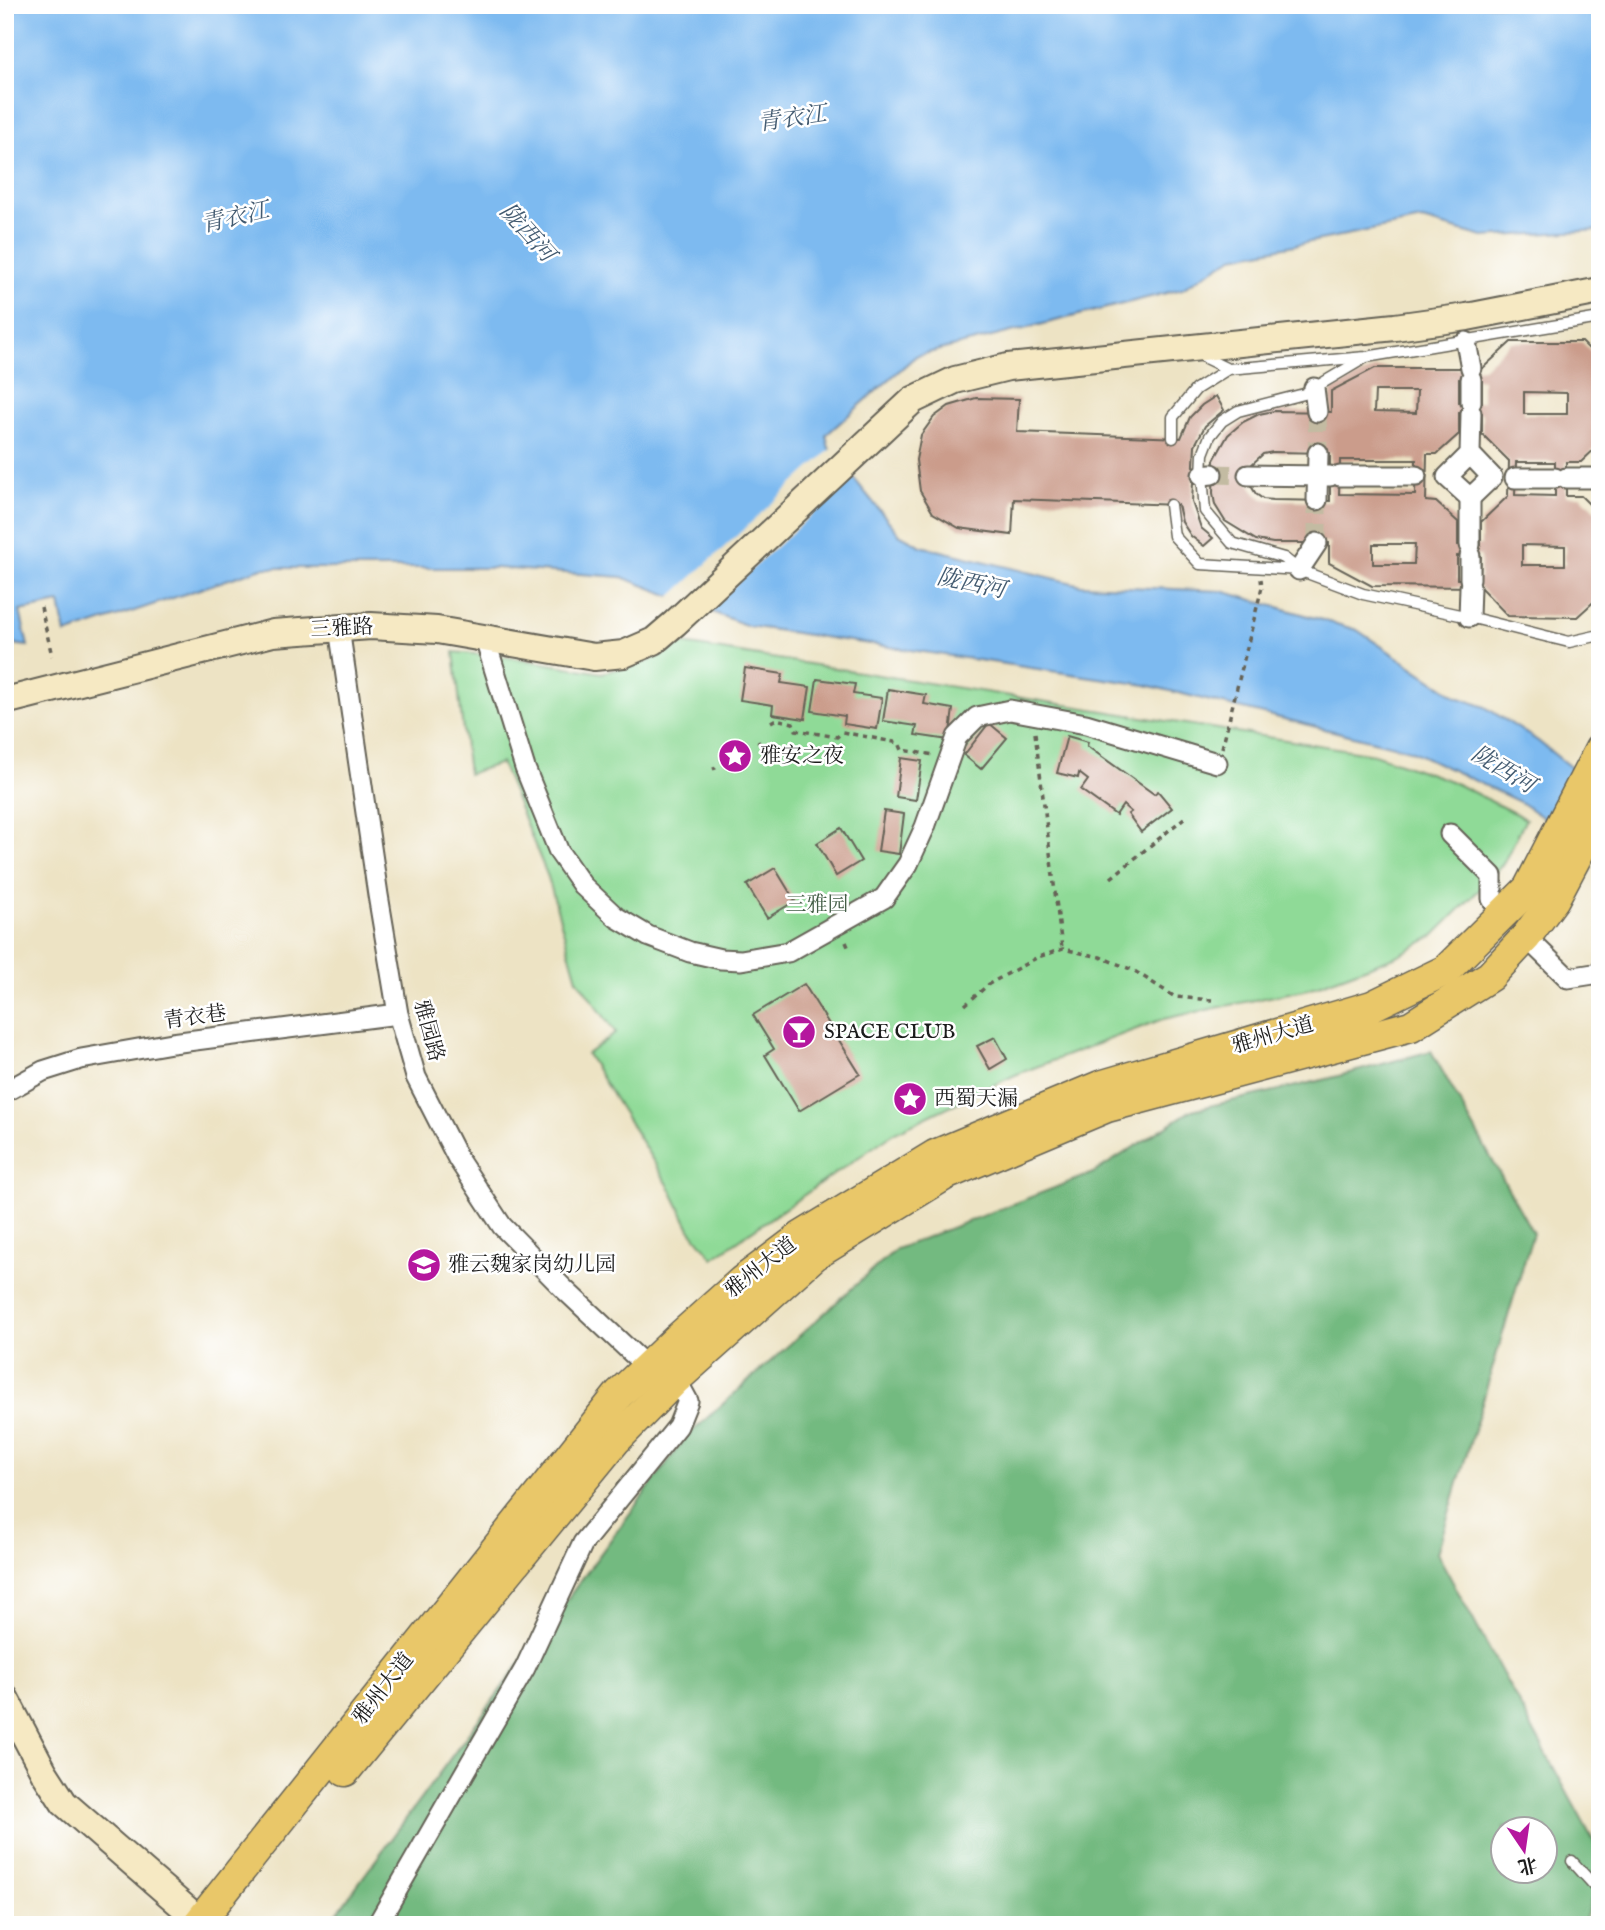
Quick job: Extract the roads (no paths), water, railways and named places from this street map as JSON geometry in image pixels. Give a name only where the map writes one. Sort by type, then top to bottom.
[{"type":"main road","points":[[1541,894],[1600,749]]},
{"type":"main road","points":[[1541,894],[1600,812]]},
{"type":"main road","name":"雅州大道","points":[[205,1924],[619,1394],[742,1281],[802,1236],[935,1155],[1100,1086],[1373,1006],[1446,970],[1504,914],[1541,894]]},
{"type":"main road","name":"雅州大道","points":[[205,1924],[615,1441],[676,1380],[815,1255],[945,1175],[1107,1107],[1411,1026],[1490,976],[1525,937],[1541,894]]},
{"type":"street","name":"三雅路","points":[[5,701],[273,633],[371,626],[437,630],[594,657],[624,654],[654,641],[676,623],[913,400],[955,380],[1008,368],[1395,327],[1467,317],[1600,291]]},
{"type":"street","points":[[1447,477],[1470,454],[1471,374],[1466,342]]},
{"type":"street","points":[[1314,388],[1317,412]]},
{"type":"street","points":[[1318,453],[1329,476]]},
{"type":"street","points":[[1470,454],[1505,477]]},
{"type":"street","points":[[1248,475],[1447,477],[1470,498],[1469,617]]},
{"type":"street","points":[[1317,500],[1329,476]]},
{"type":"street","points":[[1470,498],[1505,477],[1600,478]]},
{"type":"street","points":[[1299,570],[1317,543]]},
{"type":"street","name":"雅园路","points":[[339,628],[398,1014],[416,1076],[458,1160],[502,1226],[647,1367]]},
{"type":"street","points":[[485,639],[525,768],[559,852],[582,885],[616,916],[648,936],[690,952],[721,959],[741,960],[788,952],[884,898],[914,852],[957,737],[976,717],[1010,710],[1086,723],[1217,763]]},
{"type":"street","points":[[1450,834],[1492,876],[1492,900],[1504,914]]},
{"type":"street","points":[[1525,937],[1568,978],[1600,973]]},
{"type":"street","name":"青衣巷","points":[[5,1092],[43,1071],[81,1059],[172,1043],[398,1014]]},
{"type":"street","points":[[377,1925],[524,1668],[583,1543],[678,1426],[688,1401],[676,1380]]},
{"type":"street","points":[[5,1698],[44,1772],[64,1803],[205,1924]]},
{"type":"lane","points":[[1173,438],[1172,417],[1196,389],[1228,369],[1366,357],[1600,318]]},
{"type":"lane","points":[[1197,347],[1205,358],[1228,369]]},
{"type":"lane","points":[[1299,570],[1284,558],[1232,543],[1205,511],[1207,474],[1203,454],[1210,436],[1222,421],[1238,411],[1304,394],[1366,357]]},
{"type":"lane","points":[[1170,505],[1174,536],[1200,564],[1299,570],[1363,593],[1569,642],[1600,635]]},
{"type":"lane","points":[[1572,1861],[1600,1892]]},
{"type":"water","points":[[29,5],[1600,5],[1600,230],[1483,237],[1422,220],[1233,257],[1182,289],[916,356],[826,435],[829,448],[899,534],[921,546],[1081,585],[1222,591],[1357,630],[1457,697],[1485,707],[1538,741],[1600,791],[1600,856],[1520,802],[1410,750],[1146,685],[748,626],[622,577],[496,568],[262,568],[66,634],[60,603],[20,611],[28,646],[5,643],[5,12]]},
{"type":"tunnel","points":[[1317,412],[1318,453]]},
{"type":"tunnel","points":[[1212,474],[1248,475]]},
{"type":"tunnel","points":[[1317,500],[1317,543]]},
{"type":"place","name":"雅安之夜","points":[[735,756]]},
{"type":"place","name":"SPACE CLUB","points":[[799,1032]]},
{"type":"place","name":"西蜀天漏","points":[[910,1099]]},
{"type":"place","name":"雅云魏家岗幼儿园","points":[[424,1265]]},
{"type":"water label","name":"青衣江","points":[[792,119]]},
{"type":"water label","name":"青衣江","points":[[235,218]]},
{"type":"water label","name":"陇西河","points":[[527,233]]},
{"type":"water label","name":"陇西河","points":[[971,584]]},
{"type":"water label","name":"陇西河","points":[[1503,770]]},
{"type":"park label","name":"三雅园","points":[[817,905]]}]
